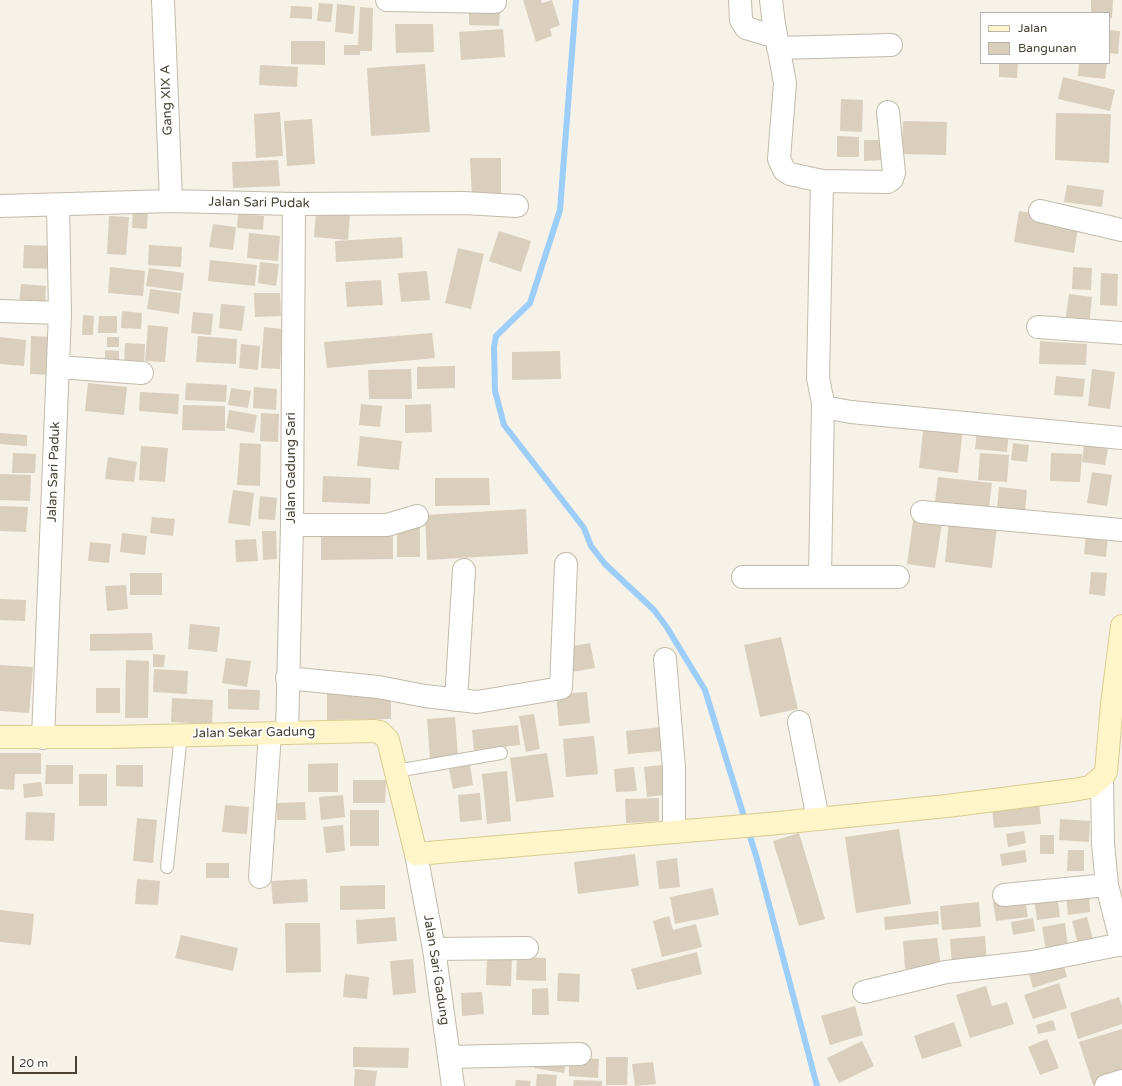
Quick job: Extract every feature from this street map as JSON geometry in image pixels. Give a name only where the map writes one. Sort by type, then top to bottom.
[{"type":"street","name":"Gang XIX A","points":[[163,0],[171,201]]},
{"type":"street","points":[[387,0],[495,2]]},
{"type":"street","points":[[740,0],[741,20],[746,28],[777,42],[891,45]]},
{"type":"street","points":[[771,0],[785,83],[779,160],[784,170],[790,174],[822,181],[888,182],[892,179],[894,173],[888,112]]},
{"type":"street","points":[[820,577],[823,403],[818,378],[822,181]]},
{"type":"street","name":"Jalan Sari Pudak","points":[[0,206],[171,201],[294,204],[464,203],[517,206]]},
{"type":"street","name":"Jalan Gadung Sari","points":[[260,877],[278,733],[287,678],[292,525],[294,204]]},
{"type":"street","name":"Jalan Sari Paduk","points":[[43,738],[60,312],[58,205]]},
{"type":"street","points":[[1040,211],[1122,230]]},
{"type":"street","points":[[0,311],[60,312]]},
{"type":"street","points":[[1038,326],[1122,333]]},
{"type":"street","points":[[58,367],[142,373]]},
{"type":"street","points":[[823,403],[828,408],[851,412],[1122,438]]},
{"type":"street","points":[[922,512],[1122,530]]},
{"type":"street","points":[[292,525],[387,525],[417,516]]},
{"type":"street","points":[[287,678],[378,687],[477,702],[562,688],[566,564]]},
{"type":"street","points":[[456,700],[464,570]]},
{"type":"street","points":[[743,577],[898,577]]},
{"type":"street","points":[[864,992],[946,972],[1032,962],[1122,945],[1107,885],[1103,844],[1102,777],[1106,768],[1117,706],[1122,626]]},
{"type":"street","points":[[665,659],[674,768],[674,832]]},
{"type":"street","points":[[799,722],[818,819]]},
{"type":"street","name":"Jalan Sekar Gadung","points":[[0,737],[43,738],[380,732],[388,740],[416,854]]},
{"type":"street","points":[[416,854],[674,832],[712,827],[768,824],[818,819],[1074,790],[1090,787],[1102,777]]},
{"type":"street","name":"Jalan Sari Gadung","points":[[416,854],[434,949],[453,1086]]},
{"type":"street","points":[[1004,895],[1107,885]]},
{"type":"street","points":[[434,949],[527,948]]},
{"type":"street","points":[[449,1057],[580,1054]]},
{"type":"street","points":[[1106,1086],[1122,1081]]},
{"type":"lane","points":[[167,867],[181,735]]},
{"type":"lane","points":[[396,771],[501,752]]},
{"type":"building","points":[[523,0],[541,0],[542,3],[552,0],[560,25],[550,29],[552,36],[536,42]]},
{"type":"building","points":[[1091,0],[1113,0],[1112,18],[1110,18],[1110,12],[1091,12]]},
{"type":"building","points":[[319,3],[333,4],[331,22],[317,21]]},
{"type":"building","points":[[337,4],[355,6],[353,34],[335,32]]},
{"type":"building","points":[[291,6],[312,7],[312,19],[290,18]]},
{"type":"building","points":[[360,7],[373,8],[372,51],[360,51],[360,55],[344,55],[344,45],[358,45]]},
{"type":"building","points":[[469,9],[500,9],[499,26],[469,25]]},
{"type":"building","points":[[395,24],[433,24],[434,52],[396,53]]},
{"type":"building","points":[[503,29],[505,57],[461,60],[459,32]]},
{"type":"building","points":[[1110,30],[1120,31],[1118,54],[1110,53]]},
{"type":"building","points":[[291,41],[325,41],[325,65],[291,64]]},
{"type":"building","points":[[425,64],[430,132],[371,136],[367,68]]},
{"type":"building","points":[[999,64],[1018,64],[1017,78],[999,77]]},
{"type":"building","points":[[1079,64],[1107,64],[1105,79],[1078,76]]},
{"type":"building","points":[[260,65],[298,67],[297,87],[259,85]]},
{"type":"building","points":[[1063,77],[1115,90],[1110,111],[1058,99]]},
{"type":"building","points":[[841,99],[863,100],[862,132],[840,131]]},
{"type":"building","points":[[280,112],[283,156],[256,158],[254,114]]},
{"type":"building","points":[[1056,113],[1111,114],[1109,163],[1055,160]]},
{"type":"building","points":[[312,119],[315,164],[287,166],[284,121]]},
{"type":"building","points":[[903,121],[947,122],[946,155],[902,154]]},
{"type":"building","points":[[837,136],[859,137],[859,157],[837,157]]},
{"type":"building","points":[[864,140],[884,140],[884,160],[864,161]]},
{"type":"building","points":[[470,158],[501,158],[501,198],[472,198]]},
{"type":"building","points":[[278,160],[280,186],[233,188],[232,162]]},
{"type":"building","points":[[1067,185],[1104,190],[1102,207],[1064,202]]},
{"type":"building","points":[[133,208],[148,209],[147,229],[132,228]]},
{"type":"building","points":[[316,211],[350,213],[348,240],[314,237]]},
{"type":"building","points":[[1019,211],[1079,221],[1074,253],[1014,242]]},
{"type":"building","points":[[238,214],[264,216],[263,230],[237,228]]},
{"type":"building","points":[[109,216],[129,217],[126,255],[107,254]]},
{"type":"building","points":[[213,224],[236,227],[233,250],[209,247]]},
{"type":"building","points":[[499,231],[531,241],[521,272],[489,261]]},
{"type":"building","points":[[249,233],[280,236],[278,261],[247,258]]},
{"type":"building","points":[[402,237],[403,258],[336,262],[335,241]]},
{"type":"building","points":[[24,245],[56,246],[56,269],[23,268]]},
{"type":"building","points":[[149,245],[182,247],[181,267],[148,265]]},
{"type":"building","points":[[458,248],[484,254],[471,309],[445,303]]},
{"type":"building","points":[[210,260],[257,265],[255,286],[208,281]]},
{"type":"building","points":[[260,262],[279,264],[276,286],[258,283]]},
{"type":"building","points":[[110,267],[145,271],[143,296],[108,293]]},
{"type":"building","points":[[1073,267],[1092,268],[1091,290],[1072,289]]},
{"type":"building","points":[[149,268],[184,273],[182,291],[146,286]]},
{"type":"building","points":[[427,271],[430,300],[401,302],[398,273]]},
{"type":"building","points":[[1101,273],[1118,274],[1117,306],[1100,305]]},
{"type":"building","points":[[381,280],[383,305],[347,307],[345,282]]},
{"type":"building","points":[[21,284],[46,286],[45,308],[19,305]]},
{"type":"building","points":[[150,289],[181,293],[179,314],[147,309]]},
{"type":"building","points":[[254,293],[280,293],[281,316],[255,317]]},
{"type":"building","points":[[1069,294],[1092,297],[1089,326],[1065,323]]},
{"type":"building","points":[[221,304],[245,306],[242,331],[219,328]]},
{"type":"building","points":[[122,311],[142,313],[141,329],[121,328]]},
{"type":"building","points":[[193,312],[213,314],[211,335],[191,333]]},
{"type":"building","points":[[83,315],[94,316],[93,335],[82,335]]},
{"type":"building","points":[[99,316],[117,316],[117,333],[98,333]]},
{"type":"building","points":[[148,325],[168,327],[165,362],[145,361]]},
{"type":"building","points":[[264,327],[282,329],[280,369],[261,368]]},
{"type":"building","points":[[432,333],[435,358],[327,368],[324,342]]},
{"type":"building","points":[[31,336],[55,337],[54,375],[30,374]]},
{"type":"building","points":[[198,336],[237,339],[236,364],[196,362]]},
{"type":"building","points":[[0,337],[26,340],[24,366],[0,364]]},
{"type":"building","points":[[107,337],[119,337],[119,347],[107,347]]},
{"type":"building","points":[[1040,341],[1087,344],[1086,365],[1039,364]]},
{"type":"building","points":[[125,343],[145,344],[144,365],[124,364]]},
{"type":"building","points":[[241,344],[260,346],[258,370],[239,368]]},
{"type":"building","points":[[105,350],[119,351],[119,367],[105,367]]},
{"type":"building","points":[[560,351],[561,379],[512,380],[512,352]]},
{"type":"building","points":[[455,366],[455,388],[417,389],[417,367]]},
{"type":"building","points":[[411,369],[412,399],[369,399],[368,370]]},
{"type":"building","points":[[1092,369],[1115,372],[1110,409],[1088,406]]},
{"type":"building","points":[[1056,376],[1085,379],[1083,397],[1054,395]]},
{"type":"building","points":[[88,383],[127,387],[124,415],[85,411]]},
{"type":"building","points":[[186,383],[227,385],[226,402],[185,400]]},
{"type":"building","points":[[254,387],[277,389],[276,410],[253,408]]},
{"type":"building","points":[[231,388],[251,391],[248,408],[228,405]]},
{"type":"building","points":[[140,392],[179,394],[178,414],[139,411]]},
{"type":"building","points":[[361,404],[382,406],[380,427],[359,425]]},
{"type":"building","points":[[431,404],[432,432],[405,433],[405,405]]},
{"type":"building","points":[[183,405],[225,406],[225,431],[182,430]]},
{"type":"building","points":[[229,410],[257,415],[254,433],[226,428]]},
{"type":"building","points":[[261,413],[279,414],[278,442],[260,441]]},
{"type":"building","points":[[924,423],[963,428],[958,473],[919,468]]},
{"type":"building","points":[[977,430],[1009,433],[1007,452],[975,449]]},
{"type":"building","points":[[0,433],[27,435],[27,446],[0,444]]},
{"type":"building","points":[[360,436],[402,441],[399,470],[357,466]]},
{"type":"building","points":[[240,443],[261,444],[260,486],[237,485]]},
{"type":"building","points":[[1013,443],[1029,445],[1027,462],[1011,460]]},
{"type":"building","points":[[1084,445],[1108,449],[1105,465],[1082,462]]},
{"type":"building","points":[[141,446],[168,448],[165,482],[139,480]]},
{"type":"building","points":[[13,453],[36,454],[35,473],[12,473]]},
{"type":"building","points":[[980,453],[1009,455],[1007,482],[978,480]]},
{"type":"building","points":[[1051,453],[1082,454],[1080,482],[1050,481]]},
{"type":"building","points":[[108,457],[137,462],[134,482],[105,479]]},
{"type":"building","points":[[1092,472],[1112,475],[1107,506],[1087,503]]},
{"type":"building","points":[[0,474],[31,475],[30,501],[0,500]]},
{"type":"building","points":[[323,476],[371,478],[370,504],[322,502]]},
{"type":"building","points":[[938,477],[992,483],[988,515],[934,509]]},
{"type":"building","points":[[435,478],[489,478],[490,505],[435,506]]},
{"type":"building","points":[[999,487],[1027,490],[1025,512],[997,509]]},
{"type":"building","points":[[233,490],[254,493],[250,526],[228,523]]},
{"type":"building","points":[[260,496],[277,498],[275,520],[258,519]]},
{"type":"building","points":[[0,506],[28,507],[26,532],[0,531]]},
{"type":"building","points":[[526,509],[528,554],[427,560],[425,515]]},
{"type":"building","points":[[914,514],[943,518],[935,568],[907,564]]},
{"type":"building","points":[[152,517],[175,519],[173,536],[150,533]]},
{"type":"building","points":[[949,521],[997,527],[992,568],[945,562]]},
{"type":"building","points":[[397,526],[420,526],[420,557],[397,557]]},
{"type":"building","points":[[262,531],[276,531],[277,559],[263,560]]},
{"type":"building","points":[[321,531],[393,531],[393,559],[321,560]]},
{"type":"building","points":[[122,533],[147,536],[145,555],[120,552]]},
{"type":"building","points":[[1086,534],[1108,537],[1106,557],[1084,554]]},
{"type":"building","points":[[256,539],[258,561],[236,562],[235,540]]},
{"type":"building","points":[[90,542],[111,544],[109,563],[88,561]]},
{"type":"building","points":[[1091,572],[1107,573],[1105,596],[1089,594]]},
{"type":"building","points":[[130,573],[162,573],[162,595],[130,595]]},
{"type":"building","points":[[126,585],[128,609],[107,611],[105,586]]},
{"type":"building","points":[[0,599],[26,600],[25,621],[0,620]]},
{"type":"building","points":[[190,624],[220,627],[217,652],[188,649]]},
{"type":"building","points":[[152,633],[153,650],[90,651],[90,634]]},
{"type":"building","points":[[781,637],[798,709],[760,717],[744,645]]},
{"type":"building","points":[[590,643],[595,668],[572,672],[568,647]]},
{"type":"building","points":[[153,654],[165,655],[164,667],[153,667]]},
{"type":"building","points":[[226,658],[251,661],[247,687],[222,683]]},
{"type":"building","points":[[126,660],[149,661],[148,718],[125,718]]},
{"type":"building","points":[[0,665],[33,667],[29,713],[0,711]]},
{"type":"building","points":[[154,669],[188,671],[187,694],[153,692]]},
{"type":"building","points":[[96,688],[120,688],[120,713],[96,713]]},
{"type":"building","points":[[228,689],[260,690],[259,710],[228,709]]},
{"type":"building","points":[[391,692],[391,719],[327,720],[327,693]]},
{"type":"building","points":[[587,692],[590,723],[559,726],[556,694]]},
{"type":"building","points":[[172,698],[213,700],[212,724],[171,722]]},
{"type":"building","points":[[534,714],[540,749],[526,752],[519,716]]},
{"type":"building","points":[[455,717],[458,757],[430,759],[427,719]]},
{"type":"building","points":[[518,725],[520,745],[474,750],[472,730]]},
{"type":"building","points":[[661,727],[663,751],[628,754],[626,731]]},
{"type":"building","points":[[594,736],[598,774],[566,777],[563,739]]},
{"type":"building","points":[[0,753],[41,753],[41,774],[15,774],[14,790],[0,789]]},
{"type":"building","points":[[547,753],[554,797],[516,802],[510,758]]},
{"type":"building","points":[[338,763],[338,792],[308,792],[308,764]]},
{"type":"building","points":[[46,765],[73,765],[73,784],[45,784]]},
{"type":"building","points":[[116,765],[143,765],[143,787],[116,786]]},
{"type":"building","points":[[470,765],[473,785],[453,789],[449,769]]},
{"type":"building","points":[[662,765],[665,795],[647,797],[644,767]]},
{"type":"building","points":[[634,767],[637,791],[616,792],[614,769]]},
{"type":"building","points":[[507,771],[511,821],[487,824],[482,774]]},
{"type":"building","points":[[79,774],[107,774],[107,806],[79,806]]},
{"type":"building","points":[[353,780],[386,780],[385,803],[353,803]]},
{"type":"building","points":[[41,782],[43,796],[24,798],[23,784]]},
{"type":"building","points":[[480,793],[482,820],[460,822],[458,795]]},
{"type":"building","points":[[343,795],[345,817],[321,820],[319,797]]},
{"type":"building","points":[[659,798],[659,821],[626,823],[625,799]]},
{"type":"building","points":[[305,802],[306,820],[277,820],[277,803]]},
{"type":"building","points":[[1039,802],[1041,824],[994,828],[992,807]]},
{"type":"building","points":[[225,805],[249,807],[247,834],[222,832]]},
{"type":"building","points":[[350,810],[379,810],[379,846],[350,846]]},
{"type":"building","points":[[26,812],[55,813],[54,841],[25,840]]},
{"type":"building","points":[[137,818],[157,820],[153,863],[133,861]]},
{"type":"building","points":[[1060,819],[1090,821],[1089,842],[1059,840]]},
{"type":"building","points":[[343,825],[345,851],[326,853],[323,827]]},
{"type":"building","points":[[899,829],[911,904],[856,913],[845,837]]},
{"type":"building","points":[[1024,831],[1026,843],[1008,847],[1006,834]]},
{"type":"building","points":[[799,833],[825,919],[799,926],[773,841]]},
{"type":"building","points":[[1040,835],[1054,835],[1054,854],[1040,854]]},
{"type":"building","points":[[1025,850],[1027,862],[1002,866],[1000,854]]},
{"type":"building","points":[[1068,850],[1084,850],[1084,871],[1067,871]]},
{"type":"building","points":[[635,854],[639,886],[578,894],[574,862]]},
{"type":"building","points":[[677,858],[680,887],[659,889],[656,861]]},
{"type":"building","points":[[206,863],[229,863],[229,878],[206,878]]},
{"type":"building","points":[[137,879],[160,881],[158,905],[135,904]]},
{"type":"building","points":[[307,879],[308,902],[273,904],[271,881]]},
{"type":"building","points":[[385,885],[385,909],[340,910],[340,886]]},
{"type":"building","points":[[713,888],[719,915],[675,924],[670,897]]},
{"type":"building","points":[[1089,894],[1090,912],[1068,915],[1066,896]]},
{"type":"building","points":[[1057,895],[1060,917],[1037,920],[1034,899]]},
{"type":"building","points":[[1025,898],[1028,917],[996,921],[993,902]]},
{"type":"building","points":[[979,902],[981,927],[942,930],[940,906]]},
{"type":"building","points":[[0,910],[34,914],[31,945],[0,942]]},
{"type":"building","points":[[938,911],[939,924],[885,930],[884,917]]},
{"type":"building","points":[[669,916],[673,930],[696,924],[702,947],[662,957],[653,921]]},
{"type":"building","points":[[395,917],[397,941],[357,944],[356,920]]},
{"type":"building","points":[[1087,917],[1093,940],[1078,944],[1072,921]]},
{"type":"building","points":[[1033,918],[1035,931],[1013,935],[1011,922]]},
{"type":"building","points":[[285,923],[320,923],[321,972],[286,973]]},
{"type":"building","points":[[1065,923],[1068,947],[1046,951],[1042,927]]},
{"type":"building","points":[[181,935],[238,948],[233,971],[175,958]]},
{"type":"building","points":[[985,936],[987,964],[952,967],[950,939]]},
{"type":"building","points":[[937,938],[941,966],[905,969],[903,941]]},
{"type":"building","points":[[697,952],[702,974],[637,990],[631,969]]},
{"type":"building","points":[[487,957],[512,957],[511,986],[486,985]]},
{"type":"building","points":[[517,957],[546,958],[546,981],[516,980]]},
{"type":"building","points":[[413,959],[416,993],[393,995],[390,961]]},
{"type":"building","points":[[1062,960],[1067,977],[1033,988],[1028,970]]},
{"type":"building","points":[[558,973],[580,974],[579,1002],[557,1001]]},
{"type":"building","points":[[345,974],[369,977],[367,999],[343,997]]},
{"type":"building","points":[[1059,983],[1067,1008],[1033,1019],[1024,995]]},
{"type":"building","points":[[986,986],[992,1006],[1007,1002],[1014,1024],[970,1038],[956,995]]},
{"type":"building","points":[[548,988],[549,1015],[532,1015],[532,989]]},
{"type":"building","points":[[482,992],[484,1014],[462,1016],[461,993]]},
{"type":"building","points":[[1119,997],[1122,1006],[1122,1024],[1078,1039],[1070,1013]]},
{"type":"building","points":[[855,1006],[863,1035],[830,1045],[821,1016]]},
{"type":"building","points":[[1053,1020],[1056,1030],[1038,1034],[1036,1025]]},
{"type":"building","points":[[954,1022],[962,1046],[922,1059],[914,1036]]},
{"type":"building","points":[[1122,1029],[1122,1077],[1093,1085],[1079,1042]]},
{"type":"building","points":[[1047,1039],[1059,1068],[1040,1075],[1028,1047]]},
{"type":"building","points":[[862,1041],[874,1066],[839,1083],[827,1058]]},
{"type":"building","points":[[353,1047],[409,1048],[408,1068],[353,1067]]},
{"type":"building","points":[[535,1056],[566,1061],[564,1073],[534,1068]]},
{"type":"building","points":[[569,1057],[599,1059],[598,1078],[569,1076]]},
{"type":"building","points":[[606,1057],[628,1057],[627,1085],[606,1085]]},
{"type":"building","points":[[653,1062],[656,1084],[635,1086],[632,1064]]},
{"type":"building","points":[[355,1069],[377,1071],[375,1086],[354,1086]]},
{"type":"building","points":[[537,1074],[557,1075],[556,1086],[536,1086]]},
{"type":"building","points":[[516,1080],[531,1081],[530,1086],[515,1086]]},
{"type":"building","points":[[574,1080],[602,1081],[602,1086],[573,1086]]},
{"type":"waterway","points":[[576,0],[560,210],[530,303],[496,336],[494,347],[495,391],[504,425],[584,528],[591,546],[605,564],[654,610],[666,626],[705,690],[757,859],[817,1086]]}]
